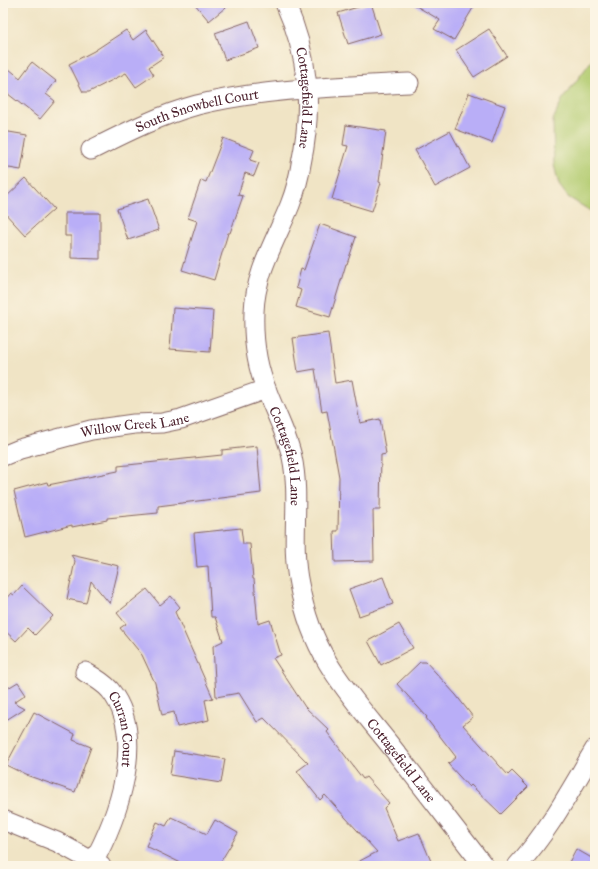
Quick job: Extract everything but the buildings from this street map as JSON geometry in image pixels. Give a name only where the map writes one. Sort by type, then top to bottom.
[{"type":"street","name":"Cottagefield Lane","points":[[285,3],[302,49],[308,89],[308,116],[305,147],[291,204],[265,260],[258,286],[254,311],[254,336],[258,362],[266,389],[280,420],[292,455],[296,477],[294,532],[295,558],[298,577],[306,611],[315,636],[328,663],[484,866]]},
{"type":"street","name":"South Snowbell Court","points":[[91,150],[132,130],[196,106],[224,99],[252,94],[308,89],[409,83]]},
{"type":"street","name":"Willow Creek Lane","points":[[3,456],[20,449],[91,430],[134,424],[162,423],[181,419],[266,389]]},
{"type":"street","name":"Curran Court","points":[[85,672],[104,684],[117,700],[123,717],[127,738],[127,760],[124,784],[116,812],[95,865]]},
{"type":"street","points":[[517,866],[532,850],[547,829],[595,749]]},
{"type":"street","points":[[3,820],[57,842],[95,865]]},
{"type":"green space","points":[[595,56],[595,211],[589,210],[568,197],[559,185],[554,165],[553,120],[562,100]]}]
